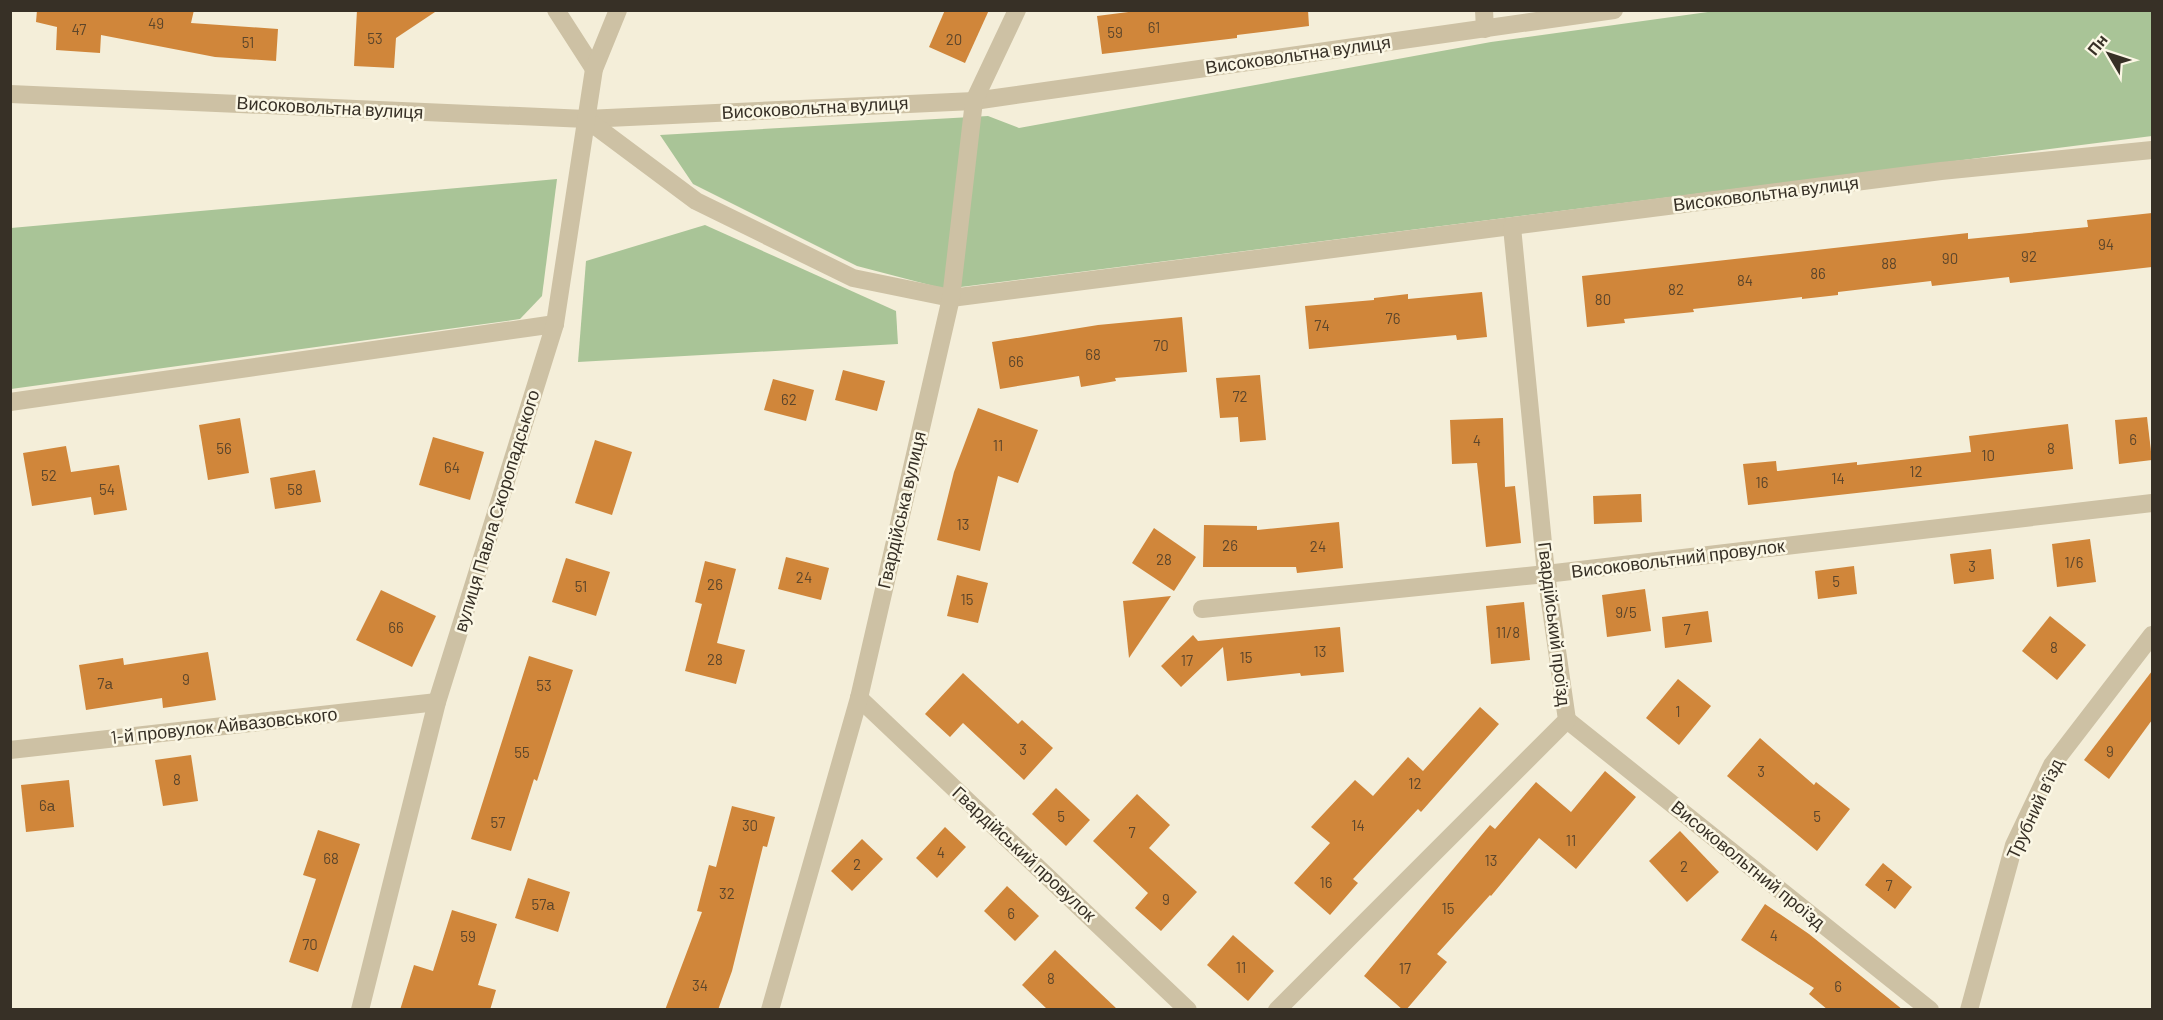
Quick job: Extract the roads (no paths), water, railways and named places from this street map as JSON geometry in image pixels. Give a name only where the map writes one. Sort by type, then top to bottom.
[{"type":"street","points":[[556,10],[594,69]]},
{"type":"street","name":"вулиця Павла Скоропадського","points":[[360,1010],[437,702],[555,324],[594,69],[618,10]]},
{"type":"street","name":"Гвардійська вулиця","points":[[770,1010],[859,698],[951,298],[975,101],[1017,10]]},
{"type":"street","name":"Високовольтна вулиця","points":[[10,94],[586,119],[975,101],[1485,20],[1614,10]]},
{"type":"street","name":"Високовольтна вулиця","points":[[586,119],[696,201],[716,211],[853,278],[951,298],[1941,171],[2152,150]]},
{"type":"street","name":"Гвардійський проїзд","points":[[1277,1010],[1567,720],[1546,574],[1512,227]]},
{"type":"street","points":[[10,402],[555,324]]},
{"type":"street","name":"Високовольтний провулок","points":[[1202,609],[1546,574],[2152,502]]},
{"type":"street","name":"Трубний в’їзд","points":[[1969,1010],[2014,845],[2052,765],[2152,635]]},
{"type":"street","name":"Гвардійський провулок","points":[[859,698],[1188,1010]]},
{"type":"street","name":"1-й провулок Айвазовського","points":[[10,750],[437,702]]},
{"type":"street","name":"Високовольтний проїзд","points":[[1567,720],[1930,1010]]}]
